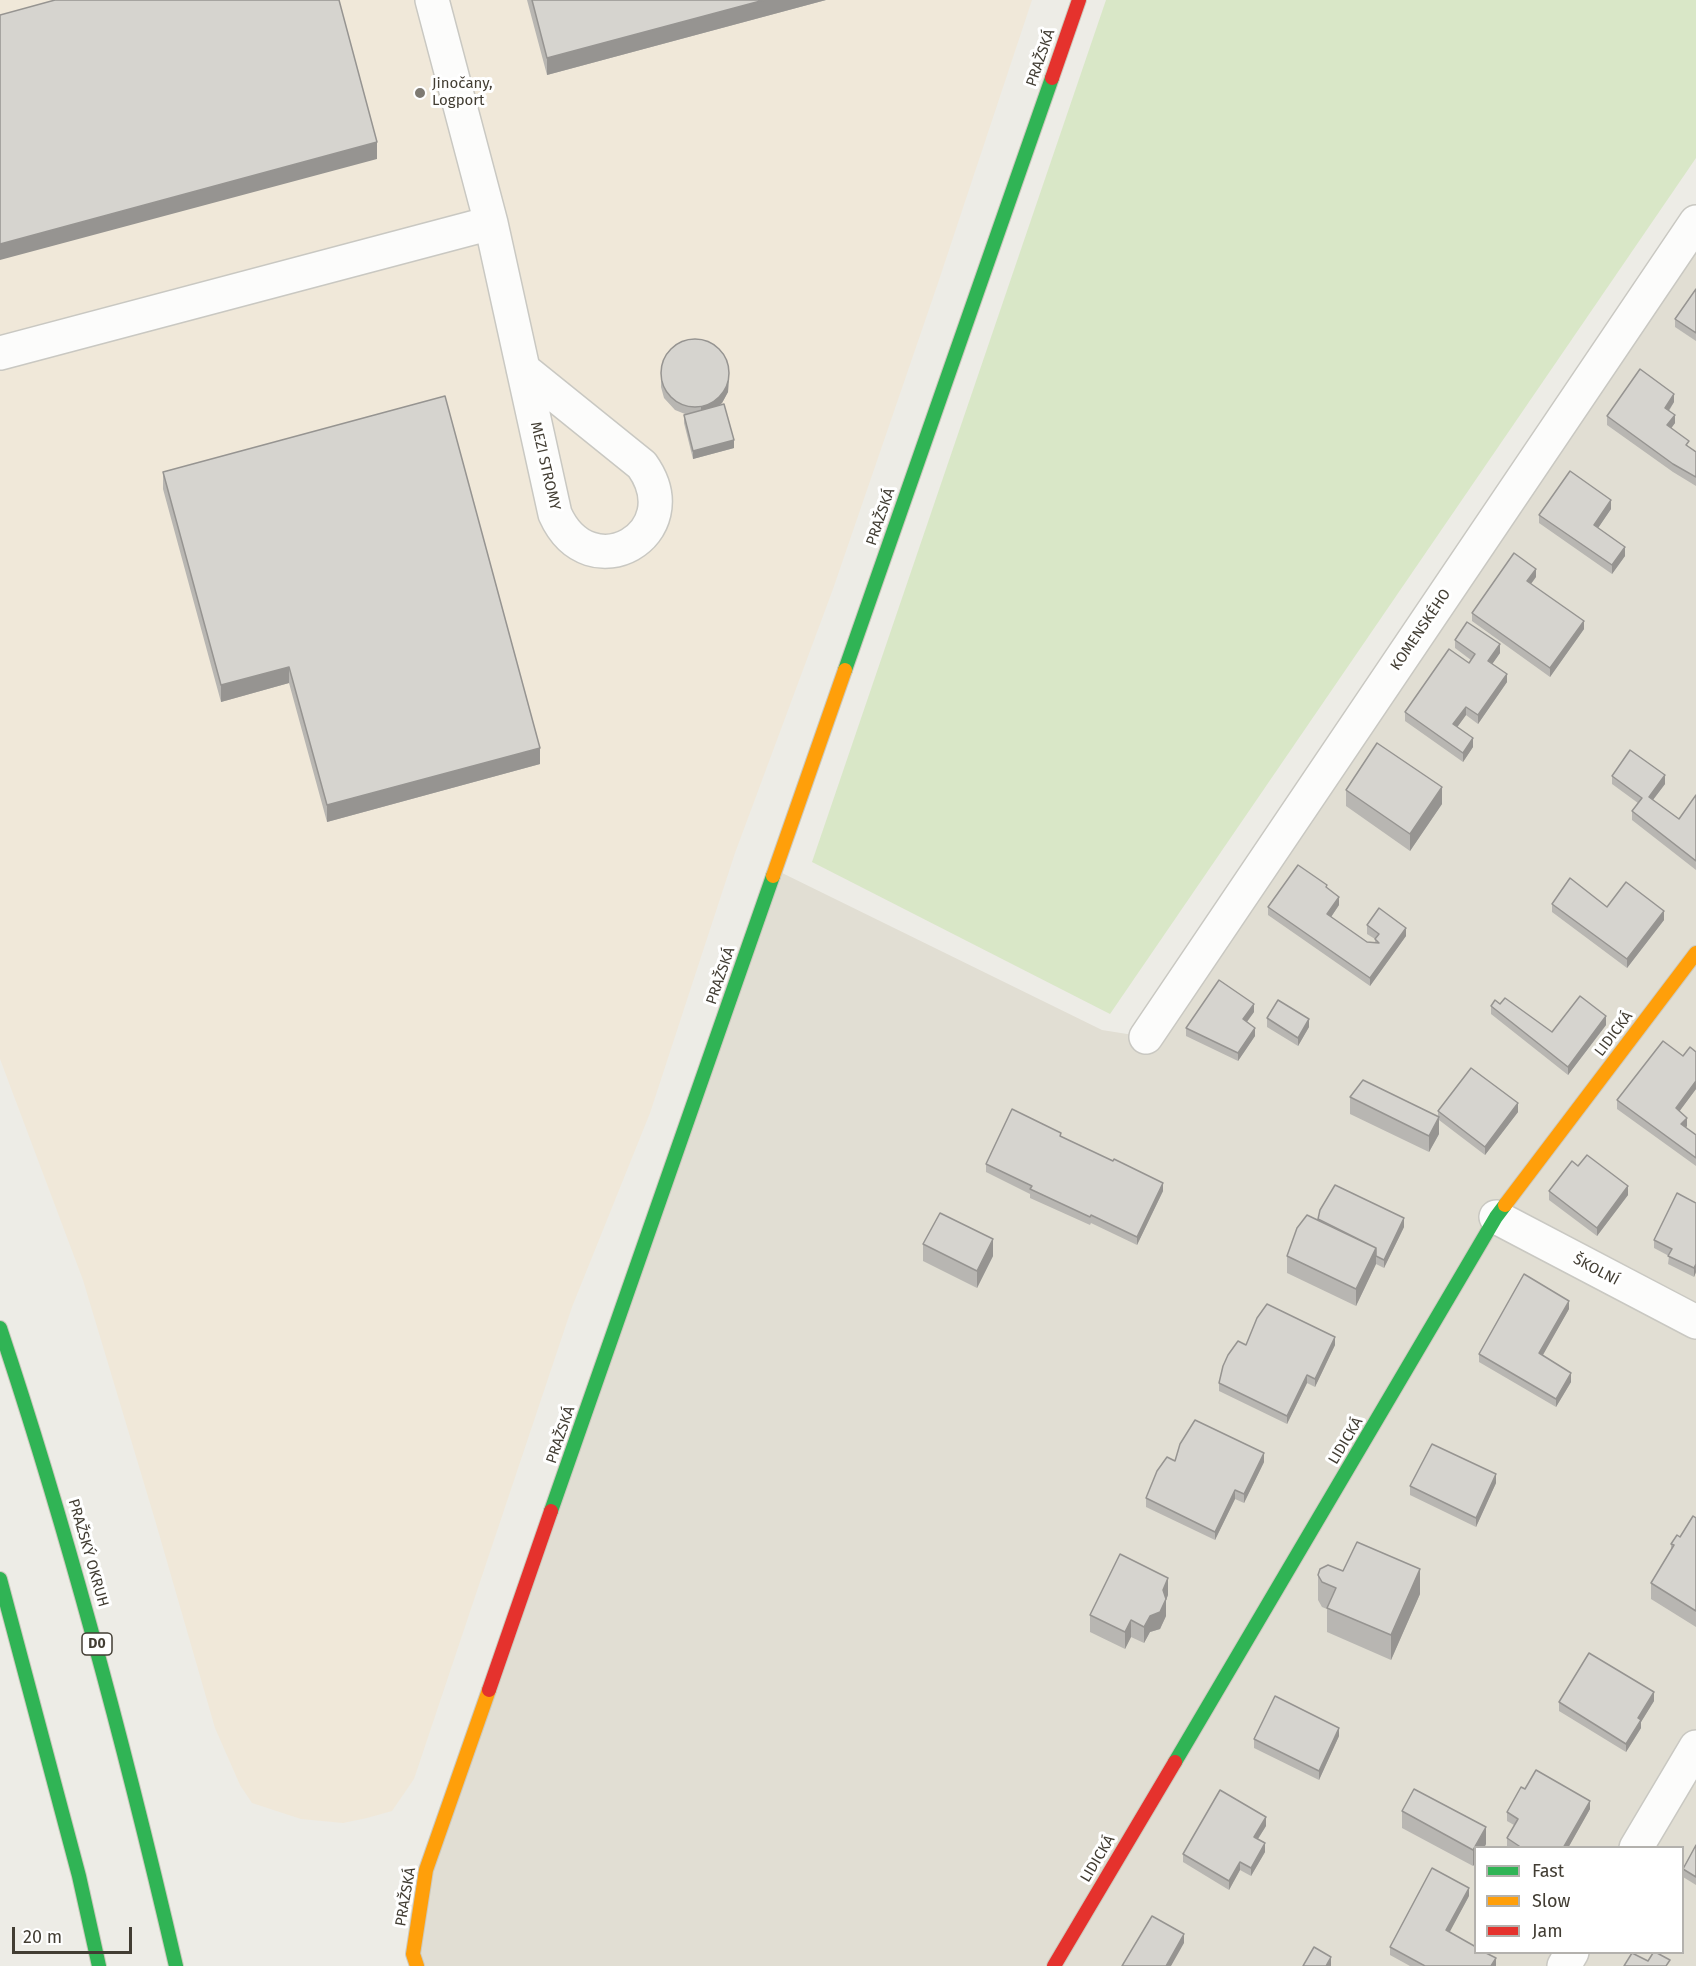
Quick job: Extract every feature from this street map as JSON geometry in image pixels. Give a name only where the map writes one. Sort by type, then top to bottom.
[{"type":"main road","name":"PRAŽSKÁ","points":[[417,1966],[413,1954],[426,1870],[1079,0]]},
{"type":"main road","name":"LIDICKÁ","points":[[1054,1966],[1497,1218],[1696,952]]},
{"type":"main road","name":"PRAŽSKÝ OKRUH","points":[[0,1328],[41,1455],[99,1651],[129,1764],[176,1966]]},
{"type":"main road","points":[[0,1579],[79,1876],[99,1966]]},
{"type":"street","name":"MEZI STROMY","points":[[432,0],[491,223],[523,369],[555,514],[562,529],[573,541],[585,549],[600,552],[626,547],[646,531],[652,519],[655,505],[654,490],[649,476],[642,465],[523,369]]},
{"type":"street","name":"KOMENSKÉHO","points":[[1146,1037],[1696,222]]},
{"type":"street","points":[[0,353],[491,223]]},
{"type":"street","name":"ŠKOLNÍ","points":[[1497,1218],[1696,1322]]},
{"type":"street","points":[[1637,1846],[1696,1747]]},
{"type":"shaded area","points":[[0,0],[1032,0],[833,589],[735,853],[650,1113],[572,1307],[414,1779],[392,1811],[343,1823],[301,1819],[252,1803],[240,1785],[215,1728],[83,1280],[0,1059]]},
{"type":"shaded area","points":[[1696,222],[1696,1966],[417,1966],[426,1870],[776,870],[1102,1030],[1146,1037]]},
{"type":"green space","points":[[1106,0],[1696,0],[1696,158],[1110,1014],[812,862]]},
{"type":"building","points":[[55,0],[339,0],[377,142],[0,244],[0,15]]},
{"type":"building","points":[[532,0],[764,0],[547,58]]},
{"type":"building","points":[[1696,289],[1696,333],[1675,319]]},
{"type":"building","points":[[695,339],[708,341],[719,349],[727,360],[729,373],[727,386],[719,397],[708,405],[695,407],[682,405],[671,397],[663,386],[661,373],[663,360],[671,349],[682,341]]},
{"type":"building","points":[[1640,369],[1674,394],[1665,408],[1675,415],[1667,425],[1689,441],[1686,445],[1696,452],[1696,477],[1673,464],[1607,416]]},
{"type":"building","points":[[445,396],[540,748],[327,805],[289,667],[221,685],[163,472]]},
{"type":"building","points":[[724,404],[734,440],[693,451],[684,415]]},
{"type":"building","points":[[1570,471],[1611,500],[1594,525],[1625,547],[1612,565],[1539,515]]},
{"type":"building","points":[[1514,553],[1536,569],[1527,581],[1584,621],[1550,668],[1472,613]]},
{"type":"building","points":[[1467,622],[1500,644],[1488,661],[1507,674],[1478,715],[1466,707],[1453,724],[1473,738],[1463,753],[1405,712],[1449,649],[1469,663],[1475,654],[1455,640]]},
{"type":"building","points":[[1377,743],[1442,787],[1410,834],[1346,790]]},
{"type":"building","points":[[1630,750],[1665,775],[1649,797],[1679,819],[1696,795],[1696,861],[1632,811],[1642,798],[1612,776]]},
{"type":"building","points":[[1298,865],[1327,885],[1326,887],[1339,897],[1327,914],[1367,942],[1379,943],[1375,939],[1379,934],[1367,925],[1379,908],[1406,928],[1370,978],[1268,907]]},
{"type":"building","points":[[1570,878],[1607,907],[1626,882],[1664,911],[1627,959],[1552,904]]},
{"type":"building","points":[[1219,980],[1254,1004],[1243,1019],[1255,1028],[1238,1053],[1186,1028]]},
{"type":"building","points":[[1580,996],[1606,1016],[1568,1067],[1491,1006],[1495,1000],[1500,1004],[1505,998],[1552,1032]]},
{"type":"building","points":[[1278,1000],[1309,1019],[1298,1038],[1267,1018]]},
{"type":"building","points":[[1663,1041],[1683,1056],[1690,1047],[1696,1052],[1696,1081],[1676,1108],[1687,1118],[1681,1124],[1696,1135],[1696,1158],[1617,1100]]},
{"type":"building","points":[[1471,1068],[1518,1103],[1485,1147],[1438,1111]]},
{"type":"building","points":[[1363,1080],[1439,1117],[1429,1136],[1350,1097]]},
{"type":"building","points":[[1012,1109],[1061,1133],[1060,1136],[1163,1183],[1137,1237],[1030,1189],[1032,1186],[986,1164]]},
{"type":"building","points":[[1587,1155],[1628,1186],[1597,1228],[1549,1191],[1572,1161],[1578,1166]]},
{"type":"building","points":[[1335,1185],[1404,1218],[1384,1260],[1376,1256],[1376,1248],[1318,1219],[1320,1210]]},
{"type":"building","points":[[1677,1193],[1696,1203],[1696,1264],[1694,1268],[1668,1256],[1672,1249],[1654,1240]]},
{"type":"building","points":[[940,1213],[993,1239],[977,1271],[923,1244]]},
{"type":"building","points":[[1307,1215],[1376,1248],[1356,1289],[1287,1256],[1297,1228]]},
{"type":"building","points":[[1524,1274],[1569,1301],[1539,1353],[1571,1373],[1556,1399],[1479,1354]]},
{"type":"building","points":[[1267,1304],[1335,1337],[1315,1379],[1307,1375],[1287,1416],[1219,1383],[1228,1355],[1238,1341],[1246,1345],[1257,1318]]},
{"type":"building","points":[[1195,1420],[1264,1453],[1244,1494],[1235,1490],[1215,1532],[1146,1498],[1157,1471],[1167,1457],[1175,1461],[1180,1444]]},
{"type":"building","points":[[1432,1444],[1496,1474],[1476,1518],[1410,1486]]},
{"type":"building","points":[[1693,1516],[1696,1518],[1696,1611],[1651,1583],[1674,1545],[1671,1544],[1677,1535],[1680,1537]]},
{"type":"building","points":[[1357,1542],[1420,1569],[1391,1635],[1327,1608],[1336,1588],[1322,1582],[1318,1575],[1320,1569],[1328,1565],[1343,1571]]},
{"type":"building","points":[[1120,1554],[1168,1578],[1163,1590],[1166,1599],[1160,1612],[1150,1616],[1144,1627],[1131,1620],[1125,1632],[1090,1615]]},
{"type":"building","points":[[1589,1653],[1654,1692],[1638,1718],[1641,1720],[1626,1744],[1559,1702]]},
{"type":"building","points":[[1275,1696],[1339,1728],[1319,1771],[1254,1739]]},
{"type":"building","points":[[1536,1770],[1590,1801],[1564,1846],[1519,1846],[1507,1838],[1518,1819],[1507,1812],[1521,1787],[1525,1789]]},
{"type":"building","points":[[1414,1789],[1486,1827],[1473,1850],[1402,1811]]},
{"type":"building","points":[[1220,1790],[1266,1817],[1254,1837],[1265,1843],[1251,1868],[1240,1862],[1229,1881],[1183,1854]]},
{"type":"building","points":[[1696,1845],[1696,1877],[1684,1870]]},
{"type":"building","points":[[1432,1868],[1469,1888],[1446,1930],[1474,1946],[1474,1954],[1488,1954],[1496,1958],[1491,1966],[1425,1966],[1390,1947]]},
{"type":"building","points":[[1152,1916],[1184,1934],[1166,1966],[1122,1966]]},
{"type":"building","points":[[1314,1947],[1331,1957],[1326,1966],[1303,1966]]},
{"type":"building","points":[[1631,1954],[1648,1961],[1652,1954],[1659,1954],[1670,1960],[1666,1966],[1624,1966]]},
{"type":"traffic: fast","points":[[845,670],[1052,78]]},
{"type":"traffic: fast","points":[[551,1511],[773,876]]},
{"type":"traffic: fast","points":[[1175,1762],[1505,1205]]},
{"type":"traffic: fast","points":[[0,1328],[50,1486],[96,1645],[176,1966]]},
{"type":"traffic: fast","points":[[0,1579],[79,1876],[99,1966]]},
{"type":"traffic: slow","points":[[773,876],[845,670]]},
{"type":"traffic: slow","points":[[1505,1205],[1696,953]]},
{"type":"traffic: slow","points":[[417,1966],[413,1954],[426,1870],[489,1690]]},
{"type":"traffic: jam","points":[[1052,78],[1079,0]]},
{"type":"traffic: jam","points":[[489,1690],[551,1511]]},
{"type":"traffic: jam","points":[[1054,1966],[1175,1762]]},
{"type":"place","name":"Jinočany, Logport","points":[[420,93]]}]
